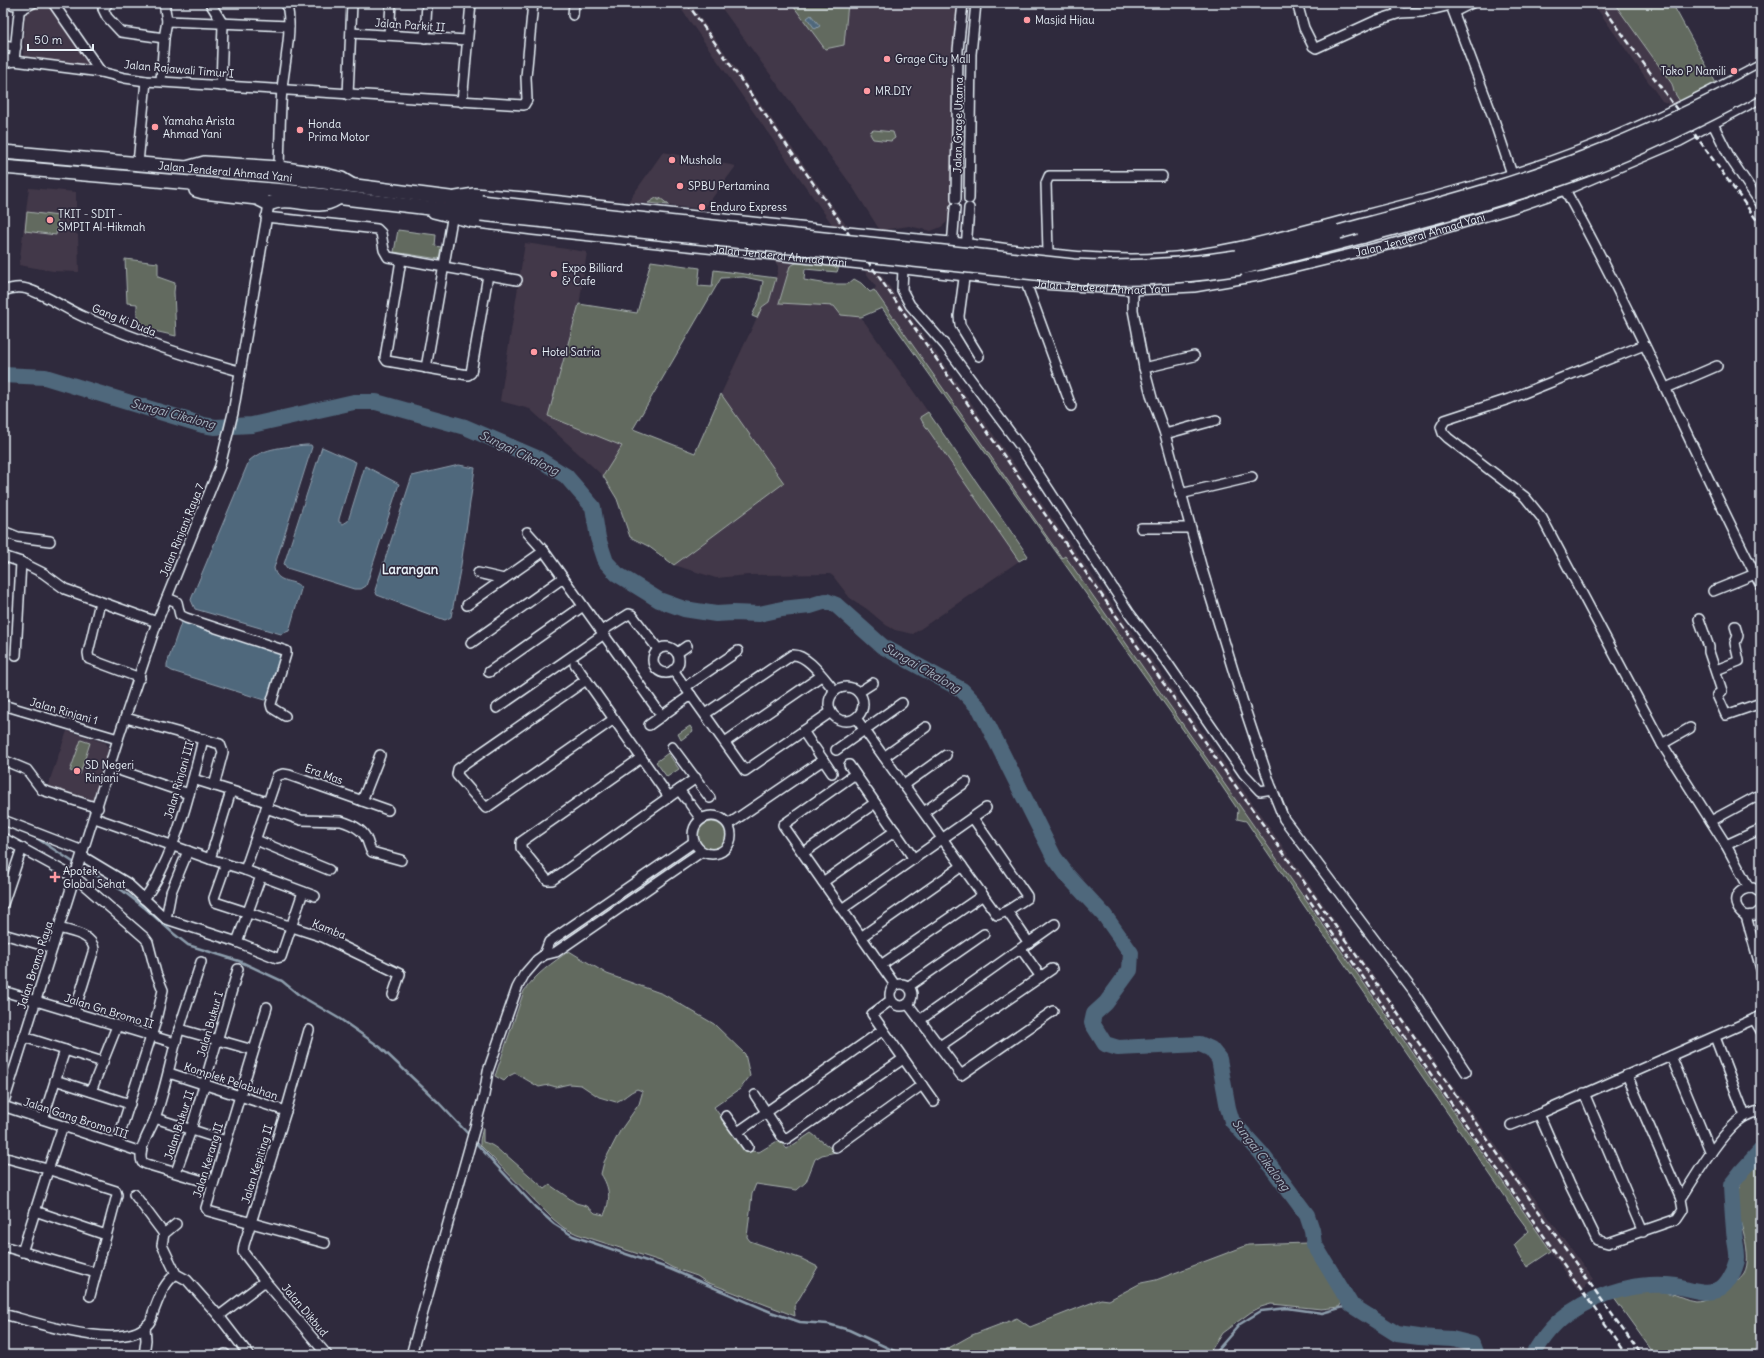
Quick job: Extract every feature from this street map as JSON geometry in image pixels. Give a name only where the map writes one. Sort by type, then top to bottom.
[{"type":"highway","name":"Jalan Jenderal Ahmad Yani","points":[[1265,257],[1525,179],[1588,157],[1670,122],[1761,75]]},
{"type":"highway","name":"Jalan Jenderal Ahmad Yani","points":[[3,167],[340,196],[416,206],[481,208],[1018,272],[1107,280],[1150,279],[1192,276],[1470,208],[1526,191],[1578,173],[1677,131],[1761,87]]},
{"type":"highway","name":"Jalan Jenderal Ahmad Yani","points":[[3,152],[276,176],[360,186],[447,199],[481,208]]},
{"type":"highway","points":[[187,182],[202,192],[256,198],[268,210],[280,200],[326,203],[340,196]]},
{"type":"street","points":[[3,4],[20,6],[33,3]]},
{"type":"street","points":[[53,3],[101,72]]},
{"type":"street","points":[[106,3],[103,8],[104,10],[121,32],[164,38]]},
{"type":"street","points":[[161,81],[164,38],[167,21],[164,3]]},
{"type":"street","points":[[210,3],[223,24],[221,86]]},
{"type":"street","points":[[278,166],[282,90],[289,26],[288,9],[286,3]]},
{"type":"street","points":[[348,95],[352,3]]},
{"type":"street","points":[[389,35],[391,3]]},
{"type":"street","points":[[425,38],[427,3]]},
{"type":"street","points":[[462,102],[471,3]]},
{"type":"street","name":"Jalan Rajawali Timur I","points":[[3,58],[14,61],[101,72],[146,81],[462,102],[526,104],[533,3]]},
{"type":"street","points":[[573,15],[574,3]]},
{"type":"street","name":"Jalan Grage Utama","points":[[949,275],[956,199],[958,50],[963,3]]},
{"type":"street","name":"Jalan Grage Utama","points":[[976,3],[971,54],[969,199],[964,277],[959,316],[960,324],[979,356]]},
{"type":"street","points":[[1297,3],[1304,28],[1313,46],[1316,48],[1376,21],[1400,13],[1422,12],[1472,3]]},
{"type":"street","points":[[1395,3],[1400,13]]},
{"type":"street","points":[[3,64],[14,61],[20,6]]},
{"type":"street","points":[[1451,6],[1494,117],[1512,174]]},
{"type":"street","points":[[167,21],[289,26]]},
{"type":"street","name":"Jalan Parkit II","points":[[351,33],[467,40]]},
{"type":"street","points":[[3,45],[16,47]]},
{"type":"street","name":"Jalan Jenderal Ahmad Yani","points":[[447,199],[474,192],[765,224],[966,244],[1124,259],[1158,259],[1234,249],[1425,200],[1512,174],[1572,154],[1681,106],[1761,65]]},
{"type":"street","points":[[138,163],[146,81]]},
{"type":"street","name":"Jalan Jenderal Ahmad Yani","points":[[416,206],[450,226],[470,222],[556,233],[903,269],[1026,284],[1133,290],[1194,287],[1264,275],[1388,245],[1510,209],[1565,190],[1680,141],[1761,98]]},
{"type":"street","points":[[958,108],[970,108]]},
{"type":"street","points":[[1713,124],[1730,158],[1761,204]]},
{"type":"street","points":[[1572,154],[1586,157],[1590,164],[1592,171],[1587,181]]},
{"type":"street","points":[[181,167],[204,161],[278,166],[326,173],[342,177],[360,186]]},
{"type":"street","points":[[1048,252],[1046,183],[1049,176],[1162,176]]},
{"type":"street","points":[[1565,190],[1637,329],[1761,586]]},
{"type":"street","points":[[956,199],[969,199]]},
{"type":"street","points":[[268,210],[377,229],[381,233],[385,254],[388,257],[517,280]]},
{"type":"street","name":"Jalan Rinjani Raya 7","points":[[82,856],[95,818],[118,739],[140,678],[157,622],[220,466],[229,437],[239,371],[268,210]]},
{"type":"street","points":[[762,255],[770,253],[775,248],[778,240],[775,229],[771,225],[765,224]]},
{"type":"street","points":[[426,368],[450,226]]},
{"type":"street","points":[[401,260],[385,360],[426,368],[468,375],[472,373],[488,275]]},
{"type":"street","points":[[903,269],[902,290],[910,305],[945,344],[1021,447],[1130,614],[1166,661],[1244,774],[1260,791],[1272,789]]},
{"type":"street","points":[[1026,284],[1071,406]]},
{"type":"street","name":"Gang Ki Duda","points":[[3,290],[15,288],[28,289],[73,313],[120,333],[198,360],[239,371]]},
{"type":"street","points":[[1133,290],[1133,310],[1144,368],[1206,584],[1272,789],[1289,827],[1413,991],[1466,1072]]},
{"type":"street","points":[[1644,345],[1509,399],[1445,420],[1441,427],[1443,434],[1525,497],[1542,518],[1662,744],[1726,845],[1749,888]]},
{"type":"street","points":[[1144,368],[1194,356]]},
{"type":"street","points":[[1666,388],[1717,366]]},
{"type":"street","points":[[1164,434],[1216,420]]},
{"type":"street","points":[[1180,494],[1252,477]]},
{"type":"street","points":[[1141,528],[1191,528]]},
{"type":"street","points":[[3,531],[18,537],[50,541]]},
{"type":"street","points":[[527,532],[544,550],[662,716]]},
{"type":"street","points":[[467,605],[504,579],[511,567],[544,550]]},
{"type":"street","points":[[3,556],[43,573],[64,589],[157,622]]},
{"type":"street","points":[[16,655],[20,562]]},
{"type":"street","points":[[478,573],[504,579]]},
{"type":"street","points":[[1713,591],[1754,574]]},
{"type":"street","points":[[471,644],[563,578]]},
{"type":"street","points":[[167,598],[177,602],[180,615],[186,618],[286,651],[271,704],[272,708],[285,716]]},
{"type":"street","points":[[100,602],[88,653],[89,659],[140,678]]},
{"type":"street","points":[[489,672],[584,606]]},
{"type":"street","points":[[497,708],[629,614],[632,615],[658,649]]},
{"type":"street","points":[[1698,619],[1709,647],[1709,652],[1722,691],[1717,695],[1726,715],[1761,702]]},
{"type":"street","points":[[1716,670],[1739,661],[1735,643],[1738,636],[1735,626]]},
{"type":"street","points":[[667,646],[672,648],[677,653],[679,662],[673,670],[668,673],[661,672],[654,666],[653,657],[658,649],[667,646]]},
{"type":"street","points":[[677,653],[687,646]]},
{"type":"street","points":[[685,686],[738,651]]},
{"type":"street","points":[[705,714],[792,655],[804,658],[835,691]]},
{"type":"street","points":[[575,664],[669,797]]},
{"type":"street","points":[[673,670],[745,771],[831,712]]},
{"type":"street","points":[[725,742],[821,676]]},
{"type":"street","points":[[586,680],[458,769],[457,775],[484,807],[488,807],[614,719]]},
{"type":"street","points":[[859,692],[873,683]]},
{"type":"street","points":[[848,686],[859,692],[864,700],[864,706],[861,713],[856,718],[844,721],[835,717],[831,712],[829,702],[835,691],[841,687],[848,686]]},
{"type":"street","points":[[649,725],[691,695]]},
{"type":"street","points":[[836,750],[902,703]]},
{"type":"street","name":"Jalan Rinjani 1","points":[[3,706],[118,739]]},
{"type":"street","name":"Jalan Rinjani III","points":[[126,718],[203,739],[189,794],[172,846],[160,874],[144,899]]},
{"type":"street","points":[[856,718],[997,915],[1007,911],[1027,898],[1027,896],[973,818]]},
{"type":"street","points":[[884,757],[926,727]]},
{"type":"street","points":[[1662,744],[1690,728]]},
{"type":"street","points":[[803,731],[836,779]]},
{"type":"street","points":[[203,739],[220,744],[222,747],[223,752],[214,786]]},
{"type":"street","points":[[672,747],[710,798]]},
{"type":"street","points":[[362,801],[380,755]]},
{"type":"street","points":[[904,785],[946,755]]},
{"type":"street","points":[[641,758],[521,842],[521,848],[547,880],[552,880],[696,778]]},
{"type":"street","points":[[3,760],[27,770],[42,790],[98,808]]},
{"type":"street","points":[[728,824],[823,760]]},
{"type":"street","points":[[848,765],[914,859]]},
{"type":"street","points":[[110,767],[189,794]]},
{"type":"street","name":"Era Mas","points":[[266,805],[277,776],[283,774],[388,810]]},
{"type":"street","points":[[855,774],[836,779],[783,825],[895,985]]},
{"type":"street","points":[[193,779],[231,791],[301,820],[341,821],[348,823],[357,828],[364,835],[372,852],[401,860]]},
{"type":"street","points":[[924,812],[966,782]]},
{"type":"street","points":[[679,790],[701,819]]},
{"type":"street","points":[[210,859],[231,791]]},
{"type":"street","points":[[1711,821],[1761,794]]},
{"type":"street","points":[[803,853],[875,803]]},
{"type":"street","points":[[245,870],[256,840],[266,805]]},
{"type":"street","points":[[842,909],[986,808]]},
{"type":"street","points":[[713,816],[719,817],[728,824],[732,837],[726,849],[714,855],[701,852],[694,842],[694,829],[701,819],[713,816]]},
{"type":"street","points":[[95,818],[315,896]]},
{"type":"street","points":[[3,820],[82,856],[127,883],[166,919],[237,942],[279,958],[303,892]]},
{"type":"street","points":[[1726,845],[1761,829]]},
{"type":"street","points":[[823,882],[895,831]]},
{"type":"street","points":[[3,838],[76,876],[148,942],[156,973],[163,990],[130,1104],[117,1143]]},
{"type":"street","points":[[256,840],[329,870]]},
{"type":"street","points":[[411,1355],[484,1095],[488,1071],[510,1002],[524,975],[544,955],[549,942],[694,842]]},
{"type":"street","points":[[3,904],[6,883],[22,848]]},
{"type":"street","points":[[166,919],[172,892],[188,851]]},
{"type":"street","points":[[544,955],[556,952],[701,852]]},
{"type":"street","name":"Jalan Bromo Raya","points":[[3,1106],[82,856]]},
{"type":"street","name":"Kamba","points":[[226,864],[214,900],[215,902],[323,937],[400,974],[393,995]]},
{"type":"street","points":[[861,937],[962,866]]},
{"type":"street","points":[[237,942],[246,912],[261,876]]},
{"type":"street","points":[[1761,893],[1753,888],[1749,888],[1741,891],[1736,898],[1739,910],[1746,916],[1761,969]]},
{"type":"street","points":[[881,965],[983,895]]},
{"type":"street","points":[[1746,916],[1755,915],[1761,910]]},
{"type":"street","points":[[1007,911],[1041,977]]},
{"type":"street","points":[[920,1020],[1055,924]]},
{"type":"street","points":[[59,928],[86,937],[94,945],[74,1013]]},
{"type":"street","points":[[3,934],[52,948]]},
{"type":"street","points":[[909,986],[984,934]]},
{"type":"street","points":[[201,962],[179,1029],[169,1073],[155,1118],[140,1158],[142,1162],[213,1184]]},
{"type":"street","name":"Jalan Bukur I","points":[[204,1086],[238,969]]},
{"type":"street","points":[[940,1046],[1052,969]]},
{"type":"street","points":[[902,984],[909,986],[913,995],[908,1004],[899,1006],[891,1000],[890,992],[895,985],[902,984]]},
{"type":"street","name":"Jalan Gn Bromo II","points":[[3,991],[117,1026],[151,1034],[175,1043]]},
{"type":"street","points":[[891,1000],[872,1014],[934,1102]]},
{"type":"street","points":[[908,1004],[960,1075],[1053,1011]]},
{"type":"street","name":"Jalan Kerang II","points":[[251,1223],[207,1210],[213,1184],[267,1007]]},
{"type":"street","points":[[1511,1125],[1758,1017],[1761,1031]]},
{"type":"street","points":[[91,1091],[117,1026]]},
{"type":"street","points":[[179,1029],[253,1050]]},
{"type":"street","name":"Jalan Kepiting II","points":[[251,1223],[286,1111],[309,1030]]},
{"type":"street","points":[[738,1132],[883,1030]]},
{"type":"street","points":[[1715,1037],[1745,1116]]},
{"type":"street","points":[[24,1038],[103,1062]]},
{"type":"street","points":[[43,1119],[65,1050]]},
{"type":"street","points":[[1671,1056],[1711,1153]]},
{"type":"street","points":[[755,1095],[783,1138],[786,1139],[903,1059]]},
{"type":"street","name":"Komplek Pelabuhan","points":[[169,1073],[204,1086],[286,1111]]},
{"type":"street","points":[[1539,1114],[1570,1185],[1597,1240],[1608,1244],[1677,1219],[1683,1210],[1681,1199],[1627,1075]]},
{"type":"street","points":[[55,1080],[130,1104]]},
{"type":"street","points":[[836,1147],[922,1085]]},
{"type":"street","name":"Jalan Bukur II","points":[[176,1172],[191,1130],[204,1086]]},
{"type":"street","points":[[1584,1094],[1643,1232]]},
{"type":"street","name":"Jalan Gang Bromo III","points":[[3,1106],[141,1152]]},
{"type":"street","points":[[1681,1199],[1711,1153],[1730,1130],[1745,1116],[1761,1110]]},
{"type":"street","points":[[726,1116],[748,1147]]},
{"type":"street","points":[[155,1118],[226,1141]]},
{"type":"street","points":[[22,1252],[47,1169],[63,1126]]},
{"type":"street","points":[[3,1157],[116,1191],[117,1194],[90,1296]]},
{"type":"street","points":[[134,1194],[164,1234]]},
{"type":"street","points":[[35,1211],[106,1235]]},
{"type":"street","points":[[251,1223],[325,1243]]},
{"type":"street","name":"Jalan Dikbud","points":[[251,1223],[243,1252],[265,1281],[327,1355]]},
{"type":"street","points":[[176,1224],[164,1234],[162,1245],[176,1274],[187,1280],[249,1355]]},
{"type":"street","points":[[3,1246],[96,1273]]},
{"type":"street","points":[[3,1314],[81,1334],[103,1336],[134,1334],[149,1324],[161,1292],[170,1279],[176,1274]]},
{"type":"street","points":[[218,1316],[265,1281]]},
{"type":"street","points":[[144,1355],[146,1340],[145,1327]]},
{"type":"shaded area","points":[[40,3],[50,3],[89,61],[90,66],[23,58],[25,13]]},
{"type":"shaded area","points":[[677,3],[690,3],[1404,1019],[1594,1280],[1579,1291],[1070,563],[1065,556],[1062,558],[874,290],[876,287]]},
{"type":"shaded area","points":[[718,3],[958,3],[954,44],[952,197],[947,222],[941,227],[931,231],[909,226],[889,229],[881,232],[852,186]]},
{"type":"shaded area","points":[[1593,3],[1614,3],[1672,84],[1674,92],[1681,103],[1671,108],[1667,103],[1662,101]]},
{"type":"shaded area","points":[[663,152],[736,166],[704,209],[628,202]]},
{"type":"shaded area","name":"TKIT - SDIT - SMPIT Al-Hikmah","points":[[29,188],[76,192],[76,234],[78,235],[79,272],[53,271],[19,265]]},
{"type":"shaded area","points":[[525,243],[587,252],[579,306],[548,416],[622,446],[603,476],[530,409],[500,401]]},
{"type":"shaded area","points":[[773,259],[798,262],[794,263],[788,272],[779,303],[834,306],[841,315],[861,317],[928,412],[920,417],[922,421],[1019,561],[913,634],[895,630],[886,625],[867,609],[850,598],[830,574],[748,575],[716,578],[674,565],[784,483],[721,394],[762,307],[769,302],[778,270],[778,266]]},
{"type":"shaded area","name":"SD Negeri Rinjani","points":[[67,731],[106,743],[108,749],[107,755],[92,802],[47,788]]},
{"type":"green space","points":[[791,3],[848,3],[844,45],[825,49]]},
{"type":"green space","points":[[1614,3],[1672,3],[1717,85],[1681,103],[1674,92],[1672,84]]},
{"type":"green space","points":[[871,131],[893,132],[895,138],[891,141],[873,139],[870,134]]},
{"type":"green space","points":[[656,198],[660,200],[660,198],[669,205],[648,203]]},
{"type":"green space","points":[[27,212],[59,216],[56,235],[25,231]]},
{"type":"green space","points":[[398,230],[436,235],[435,246],[441,247],[439,259],[394,252]]},
{"type":"green space","points":[[125,259],[158,263],[158,277],[175,283],[176,336],[137,327],[137,304],[127,303]]},
{"type":"green space","points":[[651,261],[700,268],[698,286],[712,287],[714,270],[776,278],[769,302],[762,307],[757,318],[752,316],[760,298],[763,281],[744,277],[721,278],[633,429],[695,453],[721,394],[784,483],[674,565],[648,546],[630,537],[617,499],[603,476],[622,446],[548,416],[579,304],[637,313]]},
{"type":"green space","points":[[798,262],[839,266],[837,272],[805,269],[804,280],[828,284],[848,284],[854,279],[861,283],[870,292],[874,290],[1062,558],[1065,556],[1070,563],[1551,1251],[1527,1267],[1514,1245],[1529,1231],[1330,943],[1316,925],[1246,821],[1237,819],[1238,810],[1196,748],[882,308],[861,317],[841,315],[834,306],[779,303],[790,266]]},
{"type":"green space","points":[[928,412],[1028,556],[1019,561],[922,421],[920,417]]},
{"type":"green space","points":[[690,726],[693,731],[681,740],[678,734]]},
{"type":"green space","points":[[81,740],[90,743],[80,774],[70,771]]},
{"type":"green space","points":[[668,753],[679,769],[667,777],[656,762]]},
{"type":"green space","points":[[712,822],[722,826],[726,836],[722,846],[712,850],[702,846],[698,836],[702,826]]},
{"type":"green space","points":[[569,951],[607,974],[663,994],[714,1024],[745,1054],[750,1076],[740,1089],[714,1107],[744,1150],[759,1152],[779,1140],[787,1149],[811,1133],[836,1152],[822,1155],[815,1159],[806,1182],[797,1190],[756,1184],[752,1194],[747,1237],[750,1241],[802,1259],[818,1267],[794,1307],[795,1316],[706,1282],[697,1276],[673,1268],[660,1261],[577,1234],[564,1228],[553,1219],[480,1145],[483,1127],[483,1142],[495,1147],[504,1155],[505,1154],[545,1189],[550,1185],[576,1203],[587,1206],[595,1213],[604,1215],[608,1204],[608,1189],[601,1174],[604,1162],[620,1131],[639,1104],[642,1091],[637,1089],[616,1102],[599,1097],[581,1085],[569,1084],[556,1087],[549,1085],[539,1087],[515,1073],[504,1081],[495,1076],[524,991],[550,964]]},
{"type":"green space","points":[[1761,1160],[1761,1355],[1655,1355],[1611,1294],[1632,1290],[1655,1290],[1699,1301],[1708,1299],[1723,1292],[1738,1280],[1744,1273],[1747,1266],[1747,1257],[1739,1215],[1733,1199],[1747,1173]]},
{"type":"green space","points":[[1307,1243],[1343,1301],[1339,1307],[1321,1309],[1271,1304],[1261,1307],[1251,1312],[1222,1333],[1208,1355],[936,1355],[972,1335],[1017,1318],[1030,1327],[1101,1299],[1109,1300],[1141,1283],[1156,1280],[1248,1245]]},
{"type":"water","points":[[811,15],[820,26],[815,29],[807,18]]},
{"type":"water","points":[[311,445],[312,447],[274,568],[279,577],[283,580],[296,584],[301,589],[289,631],[281,634],[195,609],[191,600],[192,597],[249,461],[255,456],[268,450]]},
{"type":"water","points":[[322,447],[356,462],[339,519],[339,522],[343,524],[348,521],[365,466],[399,484],[366,586],[361,589],[354,589],[287,568],[284,564]]},
{"type":"water","points":[[459,465],[475,468],[461,565],[451,617],[445,620],[377,595],[375,590],[412,476]]},
{"type":"water","points":[[182,620],[283,652],[268,699],[264,700],[172,671],[167,668]]},
{"type":"waterway","name":"Sungai Cikalong","points":[[3,375],[45,377],[203,425],[215,427],[252,425],[354,402],[376,402],[465,427],[537,458],[566,476],[593,507],[598,538],[606,562],[617,574],[659,600],[684,609],[716,614],[759,614],[782,609],[810,606],[826,601],[836,605],[882,646],[962,690],[980,709],[1054,857],[1068,876],[1105,916],[1131,953],[1130,970],[1106,1003],[1094,1014],[1092,1023],[1105,1044],[1118,1048],[1200,1044],[1211,1049],[1219,1059],[1228,1108],[1232,1121],[1261,1153],[1307,1215],[1312,1230],[1314,1244],[1351,1305],[1397,1334],[1452,1339],[1472,1344],[1476,1355]]},
{"type":"waterway","points":[[26,833],[38,839],[76,864]]},
{"type":"waterway","points":[[80,866],[123,891],[188,945],[239,961],[282,981],[299,995],[340,1019],[380,1047],[438,1102],[471,1137]]},
{"type":"waterway","points":[[474,1141],[535,1207],[554,1224],[573,1236],[670,1269],[771,1312],[800,1322],[828,1324],[849,1330],[903,1355]]},
{"type":"waterway","name":"Sungai Cikalong","points":[[1533,1355],[1549,1331],[1565,1316],[1582,1305],[1607,1294],[1648,1285],[1675,1286],[1703,1292],[1714,1291],[1723,1287],[1732,1274],[1737,1261],[1731,1185],[1761,1150]]},
{"type":"waterway","points":[[1213,1355],[1240,1324],[1261,1311],[1287,1308],[1322,1313],[1351,1305]]},
{"type":"railway","points":[[687,3],[1215,757],[1641,1355]]},
{"type":"railway","points":[[1600,3],[1761,226]]},
{"type":"railway","points":[[1305,894],[1627,1355]]},
{"type":"place","name":"Masjid Hijau","points":[[1027,20]]},
{"type":"place","name":"Grage City Mall","points":[[887,59]]},
{"type":"place","name":"Toko P Namili","points":[[1734,71]]},
{"type":"place","name":"MR.DIY","points":[[867,91]]},
{"type":"place","name":"Yamaha Arista Ahmad Yani","points":[[155,127]]},
{"type":"place","name":"Honda Prima Motor","points":[[300,130]]},
{"type":"place","name":"Mushola","points":[[672,160]]},
{"type":"place","name":"SPBU Pertamina","points":[[680,186]]},
{"type":"place","name":"Enduro Express","points":[[702,207]]},
{"type":"place","name":"TKIT - SDIT - SMPIT Al-Hikmah","points":[[50,220]]},
{"type":"place","name":"Expo Billiard & Cafe","points":[[554,274]]},
{"type":"place","name":"Hotel Satria","points":[[534,352]]},
{"type":"place","name":"SD Negeri Rinjani","points":[[77,771]]},
{"type":"place","name":"Apotek Global Sehat","points":[[55,877]]},
{"type":"district","name":"Larangan","points":[[410,569]]}]
